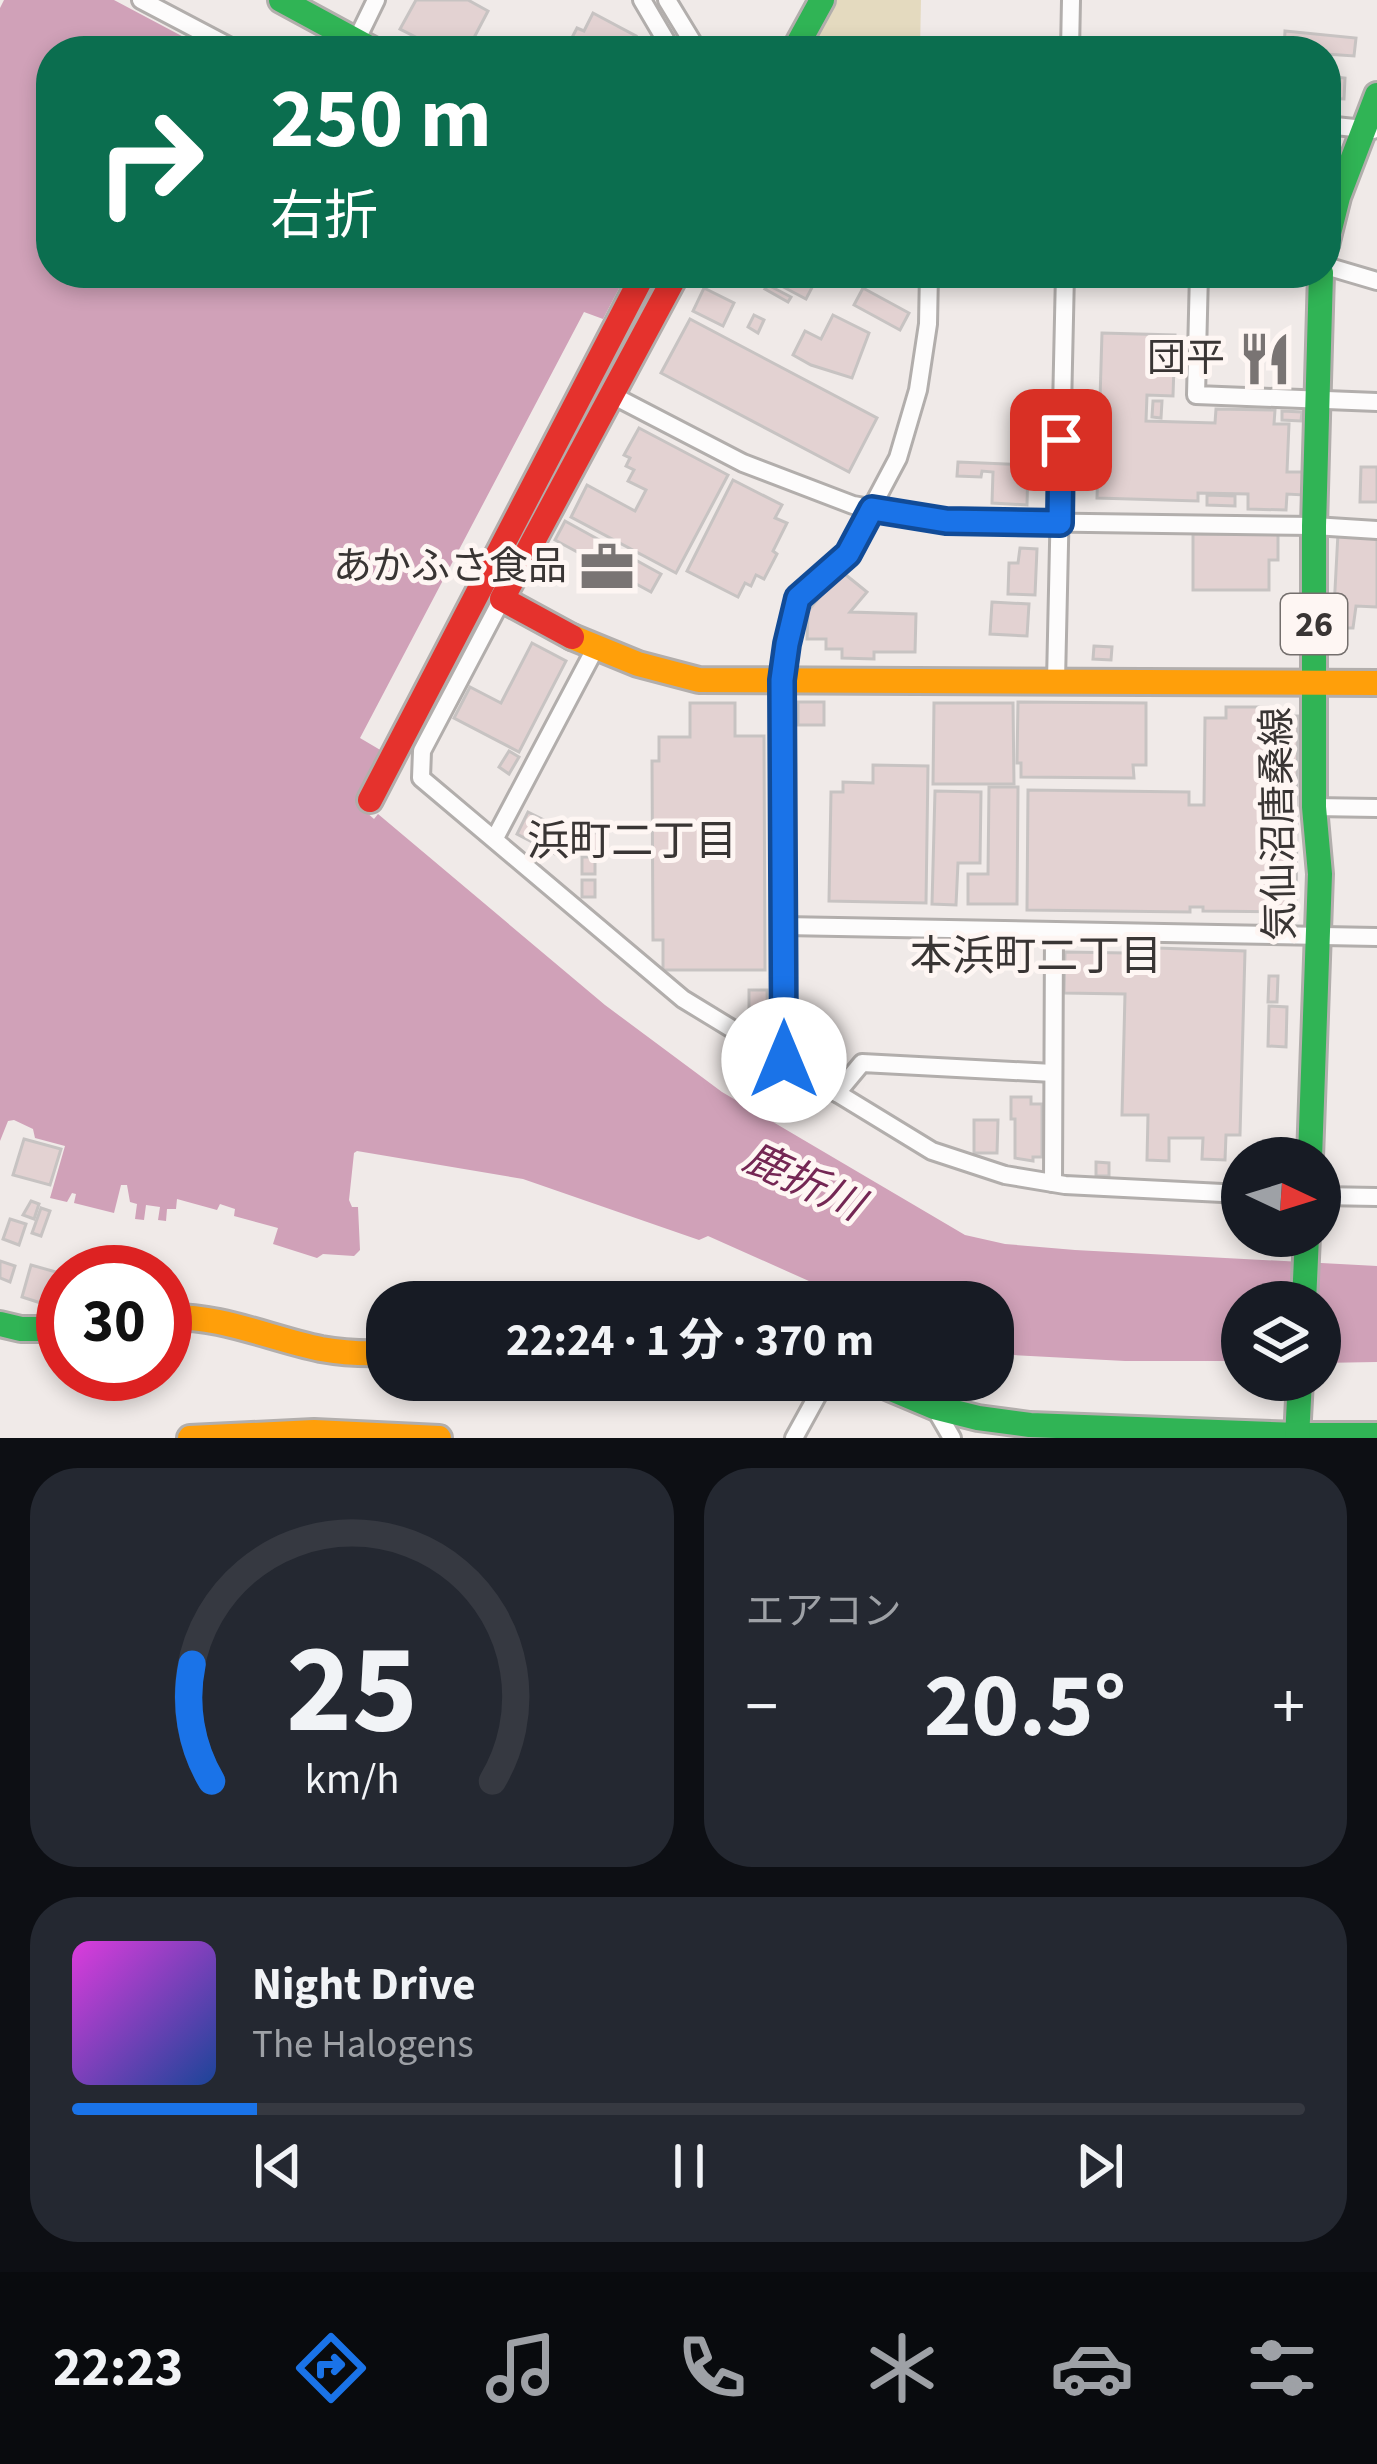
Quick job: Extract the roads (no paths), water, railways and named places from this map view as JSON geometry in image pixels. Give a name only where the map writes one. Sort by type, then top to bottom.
[{"type":"main road","points":[[280,0],[347,36]]},
{"type":"main road","points":[[802,36],[822,0]]},
{"type":"main road","points":[[1341,189],[1370,130],[1377,95]]},
{"type":"main road","points":[[370,800],[636,288]]},
{"type":"main road","points":[[669,288],[502,598],[596,647],[699,680],[1377,683]]},
{"type":"main road","name":"気仙沼唐桑線","points":[[1311,1137],[1320,874],[1314,807],[1314,526],[1323,288]]},
{"type":"main road","points":[[192,1317],[322,1349],[366,1354]]},
{"type":"main road","points":[[0,1324],[36,1329]]},
{"type":"main road","points":[[920,1401],[978,1418],[1030,1425],[1368,1436]]},
{"type":"main road","points":[[1297,1437],[1299,1401]]},
{"type":"main road","points":[[190,1438],[283,1430],[439,1438]]},
{"type":"street","points":[[141,0],[209,36]]},
{"type":"street","points":[[367,36],[376,0]]},
{"type":"street","points":[[642,0],[663,36]]},
{"type":"street","points":[[667,0],[689,36]]},
{"type":"street","points":[[1070,36],[1071,0]]},
{"type":"street","points":[[1341,273],[1377,281]]},
{"type":"street","points":[[784,1060],[782,680],[787,644],[798,598],[848,554],[898,458],[918,390],[929,288]]},
{"type":"street","points":[[1056,681],[1065,288]]},
{"type":"street","points":[[1199,288],[1196,395],[1377,402]]},
{"type":"street","points":[[610,394],[743,463],[853,506],[946,521],[1377,530]]},
{"type":"street","points":[[502,598],[422,751],[422,778],[683,998],[932,1151],[1004,1175],[1052,1184],[1221,1193]]},
{"type":"street","points":[[495,838],[596,647]]},
{"type":"street","points":[[1314,807],[1377,808]]},
{"type":"street","points":[[783,926],[1377,937]]},
{"type":"street","points":[[1052,1184],[1054,932]]},
{"type":"street","points":[[836,1093],[862,1064],[1053,1073]]},
{"type":"street","points":[[1341,1196],[1377,1197]]},
{"type":"street","points":[[794,1438],[814,1401]]},
{"type":"street","points":[[934,1407],[952,1438]]},
{"type":"water","name":"鹿折川","points":[[4,0],[114,0],[182,36],[36,36],[36,288],[619,288],[603,319],[584,312],[360,738],[382,751],[356,803],[374,819],[378,814],[605,1005],[722,1092],[965,1235],[1075,1250],[1377,1266],[1377,1362],[1341,1363],[1341,1281],[1221,1281],[1221,1361],[1014,1355],[1014,1281],[809,1281],[708,1236],[699,1240],[523,1179],[357,1151],[349,1200],[352,1207],[358,1207],[360,1250],[354,1256],[323,1254],[317,1258],[273,1244],[278,1228],[234,1216],[235,1209],[220,1204],[217,1210],[177,1199],[176,1209],[167,1209],[166,1221],[158,1220],[160,1207],[146,1205],[144,1220],[135,1219],[137,1204],[130,1202],[127,1185],[121,1185],[114,1213],[74,1203],[76,1194],[72,1193],[67,1202],[50,1198],[65,1146],[35,1138],[33,1129],[14,1120],[8,1121],[0,1141],[0,8]]},
{"type":"place","name":"団平","points":[[1265,359]]},
{"type":"place","name":"あかふさ食品","points":[[607,567]]},
{"type":"district","name":"浜町二丁目","points":[[632,842]]},
{"type":"district","name":"本浜町二丁目","points":[[1036,957]]}]
